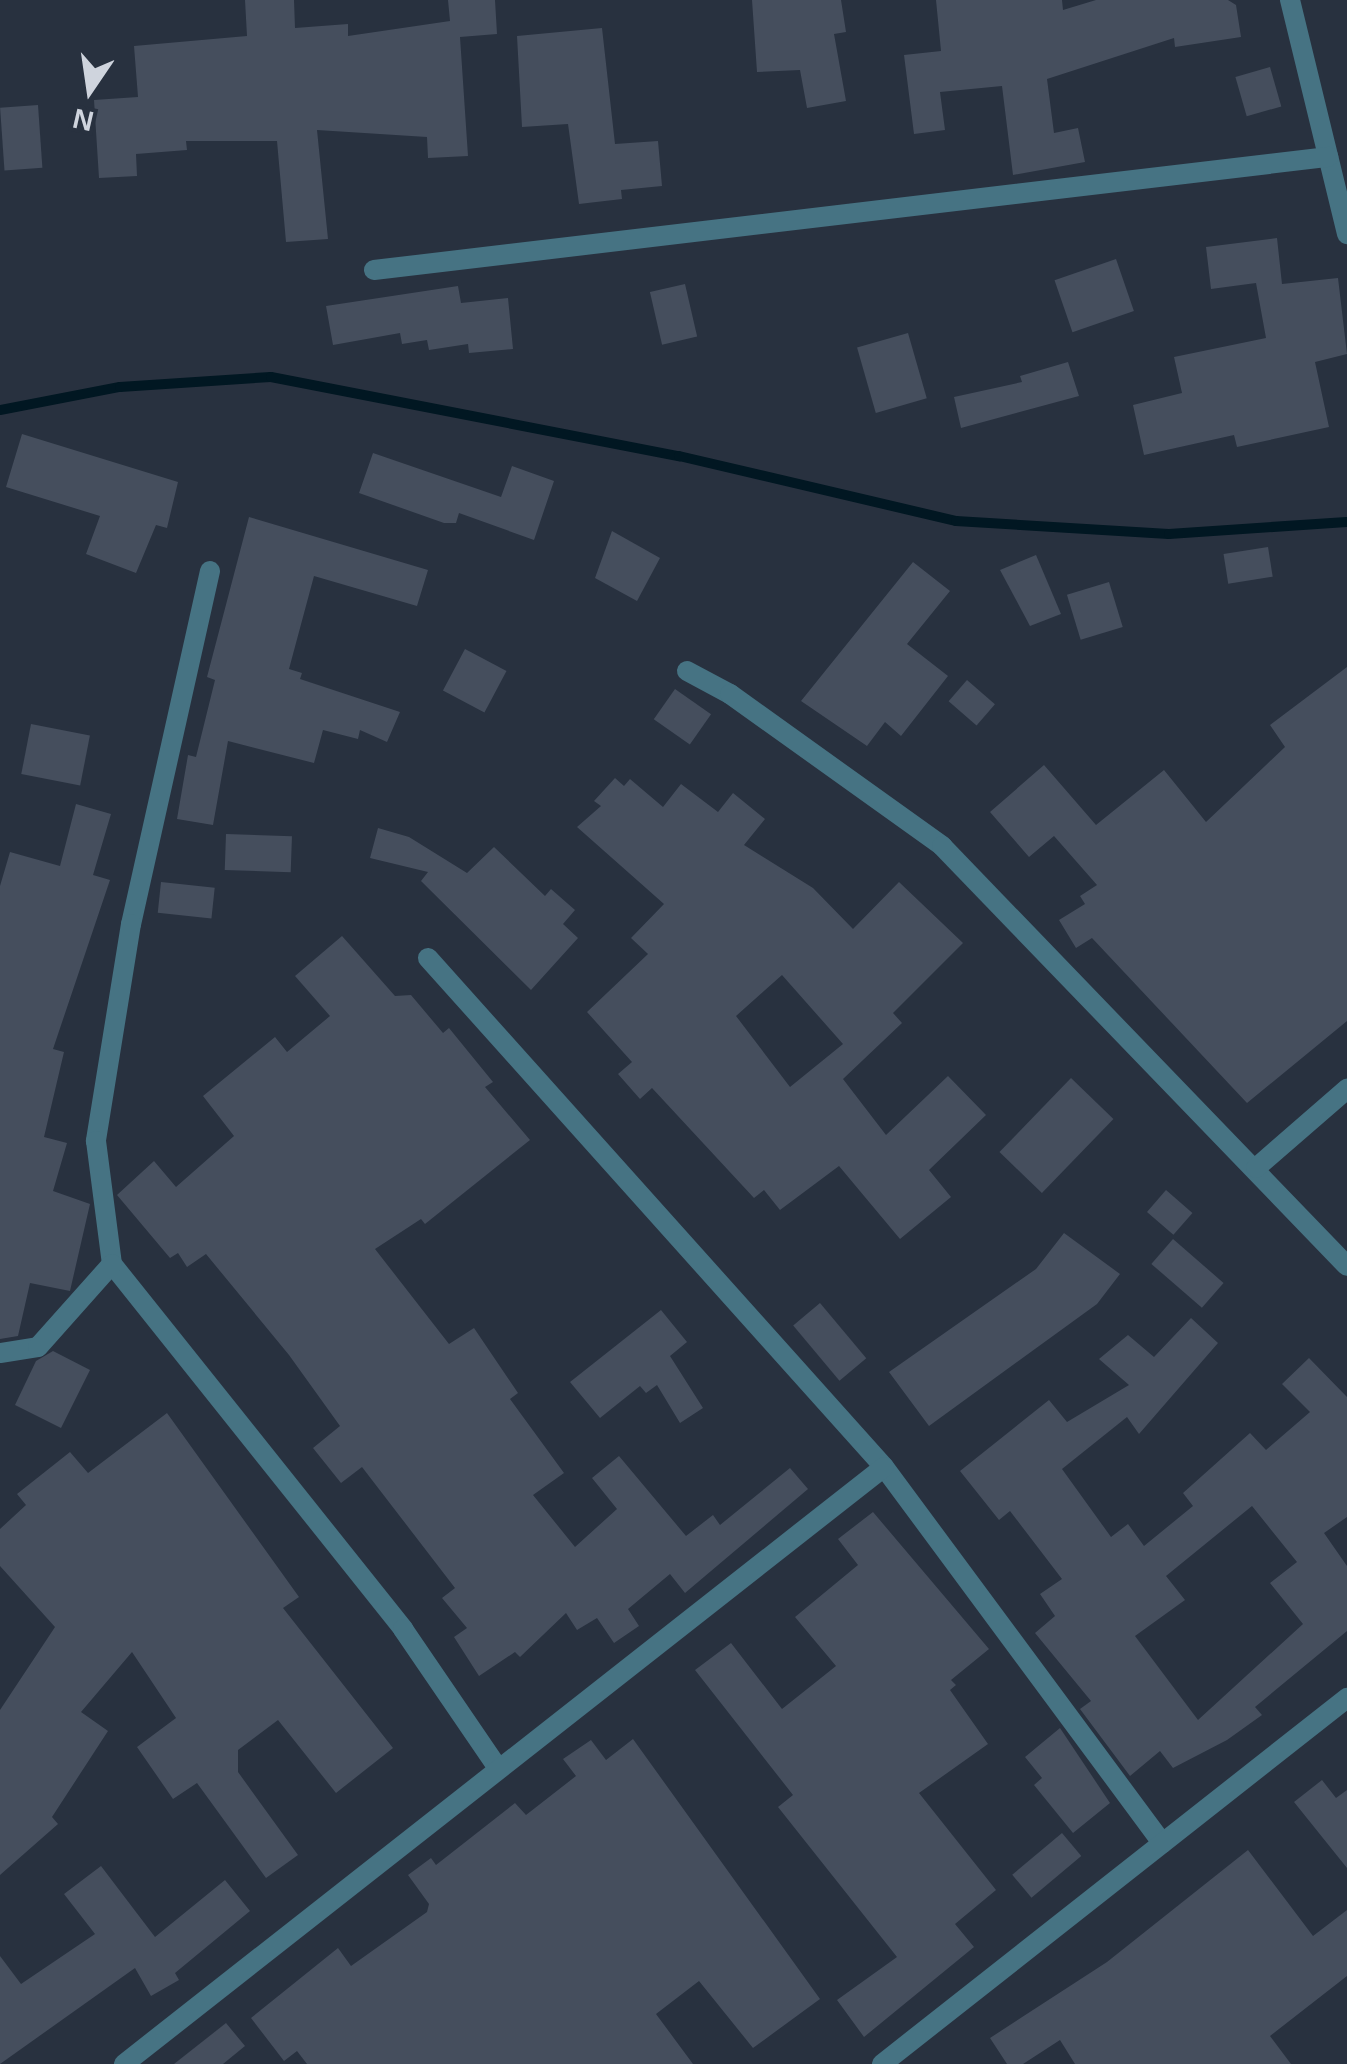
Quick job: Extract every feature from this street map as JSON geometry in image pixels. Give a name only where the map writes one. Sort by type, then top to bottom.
[{"type":"street","points":[[1290,0],[1347,234]]},
{"type":"street","points":[[374,270],[1328,157]]},
{"type":"street","points":[[210,570],[131,924],[96,1141],[112,1264],[404,1629],[497,1767]]},
{"type":"street","points":[[687,671],[730,694],[942,846],[1347,1266]]},
{"type":"street","points":[[428,958],[884,1467],[1162,1843]]},
{"type":"street","points":[[1256,1168],[1347,1089]]},
{"type":"street","points":[[0,1353],[38,1347],[112,1264]]},
{"type":"street","points":[[124,2064],[497,1767],[884,1467]]},
{"type":"street","points":[[882,2064],[1347,1698]]},
{"type":"building","points":[[245,0],[294,0],[295,28],[348,24],[348,36],[450,21],[448,0],[495,0],[497,34],[460,37],[468,156],[428,158],[427,137],[317,130],[328,239],[286,242],[277,141],[186,141],[187,150],[136,154],[137,176],[99,178],[94,100],[138,97],[134,46],[247,36]]},
{"type":"building","points":[[752,0],[841,0],[846,32],[834,34],[846,101],[807,108],[800,70],[757,72]]},
{"type":"building","points":[[936,0],[1062,0],[1063,10],[1096,0],[1228,0],[1236,5],[1241,37],[1175,47],[1174,38],[1047,79],[1054,133],[1078,128],[1085,162],[1013,175],[1002,86],[940,92],[945,130],[914,134],[904,55],[941,51]]},
{"type":"building","points":[[602,28],[615,144],[658,141],[662,186],[621,190],[622,199],[579,204],[568,124],[522,127],[517,36]]},
{"type":"building","points":[[1270,67],[1281,106],[1247,116],[1235,77]]},
{"type":"building","points":[[38,105],[42,168],[4,170],[0,108]]},
{"type":"building","points":[[1277,238],[1282,284],[1338,278],[1347,354],[1315,362],[1329,427],[1237,447],[1234,435],[1144,455],[1133,405],[1182,393],[1174,357],[1266,338],[1256,283],[1211,289],[1206,247]]},
{"type":"building","points":[[1116,259],[1134,311],[1072,332],[1055,280]]},
{"type":"building","points":[[685,284],[697,337],[662,345],[650,292]]},
{"type":"building","points":[[458,286],[461,303],[508,298],[513,349],[469,353],[468,344],[429,350],[427,340],[402,344],[400,333],[333,345],[326,306]]},
{"type":"building","points":[[908,333],[927,398],[876,413],[857,348]]},
{"type":"building","points":[[1068,362],[1079,396],[961,428],[954,397],[1022,382],[1020,376]]},
{"type":"building","points":[[22,434],[178,482],[167,528],[156,525],[136,573],[86,554],[100,516],[6,487]]},
{"type":"building","points":[[373,453],[501,497],[512,466],[554,481],[534,540],[459,513],[456,523],[444,523],[359,493]]},
{"type":"building","points":[[249,517],[428,570],[417,606],[314,576],[289,669],[302,673],[300,679],[400,712],[387,742],[360,730],[358,739],[323,730],[314,763],[228,741],[213,825],[177,819],[188,755],[196,757],[215,680],[207,677]]},
{"type":"building","points":[[612,531],[660,558],[637,601],[595,578]]},
{"type":"building","points":[[1268,547],[1273,577],[1228,584],[1224,554]]},
{"type":"building","points":[[1036,555],[1061,614],[1030,626],[1000,570]]},
{"type":"building","points":[[913,562],[950,591],[907,644],[948,676],[901,736],[885,722],[867,746],[801,701]]},
{"type":"building","points":[[1109,582],[1123,627],[1081,640],[1067,595]]},
{"type":"building","points":[[465,649],[506,671],[484,713],[443,690]]},
{"type":"building","points":[[1347,667],[1347,1021],[1247,1103],[1092,938],[1076,948],[1059,920],[1085,904],[1080,896],[1097,885],[1054,836],[1029,857],[990,812],[1044,765],[1096,825],[1164,770],[1206,822],[1285,747],[1270,725]]},
{"type":"building","points":[[967,680],[995,704],[977,725],[949,701]]},
{"type":"building","points":[[675,689],[711,714],[690,745],[654,719]]},
{"type":"building","points":[[31,724],[90,735],[80,786],[21,774]]},
{"type":"building","points":[[615,778],[624,786],[630,779],[663,807],[681,784],[718,812],[733,793],[765,819],[744,845],[813,888],[853,929],[899,882],[963,943],[893,1013],[902,1023],[843,1079],[886,1135],[948,1076],[986,1115],[929,1170],[951,1197],[900,1239],[839,1166],[780,1210],[764,1190],[754,1198],[652,1088],[640,1099],[618,1074],[632,1062],[587,1012],[648,954],[631,938],[664,904],[577,827],[601,806],[594,801]],"holes":[[[782,975],[843,1044],[790,1087],[736,1016]]]},
{"type":"building","points":[[76,804],[111,814],[93,875],[110,880],[53,1049],[64,1052],[44,1137],[67,1143],[53,1191],[90,1204],[70,1291],[30,1283],[18,1336],[0,1339],[0,886],[10,852],[60,866]]},
{"type":"building","points":[[378,828],[409,837],[467,873],[494,847],[545,896],[551,889],[575,910],[563,924],[578,938],[531,990],[421,881],[428,872],[370,858]]},
{"type":"building","points":[[226,834],[292,836],[291,872],[225,870]]},
{"type":"building","points":[[161,882],[215,888],[211,918],[158,913]]},
{"type":"building","points":[[342,936],[395,996],[411,995],[443,1033],[449,1028],[493,1082],[485,1087],[530,1140],[425,1224],[421,1219],[375,1249],[449,1344],[474,1328],[518,1393],[510,1399],[564,1473],[533,1495],[575,1547],[617,1509],[592,1478],[619,1456],[686,1536],[713,1515],[720,1525],[790,1468],[808,1489],[685,1593],[670,1574],[628,1609],[639,1626],[614,1643],[597,1618],[577,1630],[566,1613],[520,1657],[515,1652],[479,1676],[454,1637],[467,1628],[442,1598],[455,1588],[362,1467],[341,1483],[313,1448],[340,1426],[289,1355],[206,1254],[187,1267],[178,1253],[170,1258],[117,1195],[154,1161],[176,1187],[234,1136],[203,1096],[275,1037],[287,1052],[330,1016],[295,976]]},
{"type":"building","points":[[1071,1078],[1113,1119],[1042,1193],[999,1152]]},
{"type":"building","points":[[1166,1190],[1192,1213],[1173,1235],[1147,1212]]},
{"type":"building","points":[[1064,1233],[1120,1274],[1097,1304],[929,1426],[889,1372],[1036,1269]]},
{"type":"building","points":[[1173,1239],[1224,1283],[1202,1308],[1151,1264]]},
{"type":"building","points":[[820,1303],[866,1358],[839,1381],[793,1325]]},
{"type":"building","points":[[661,1310],[687,1342],[670,1356],[703,1408],[680,1423],[657,1385],[646,1393],[640,1386],[600,1418],[570,1382]]},
{"type":"building","points":[[1191,1318],[1218,1343],[1139,1434],[1127,1417],[1062,1469],[1111,1537],[1128,1524],[1144,1546],[1193,1506],[1183,1493],[1250,1433],[1266,1450],[1310,1412],[1282,1384],[1309,1358],[1347,1397],[1347,1517],[1324,1533],[1347,1566],[1347,1631],[1255,1707],[1262,1715],[1227,1740],[1173,1768],[1160,1751],[1130,1776],[1080,1709],[1091,1701],[1035,1633],[1055,1616],[1040,1594],[1062,1579],[1010,1511],[999,1520],[960,1471],[1049,1400],[1067,1422],[1129,1385],[1099,1359],[1128,1335],[1154,1357]],"holes":[[[1252,1506],[1297,1562],[1270,1583],[1303,1624],[1198,1720],[1135,1636],[1185,1600],[1166,1576]]]},
{"type":"building","points":[[53,1351],[90,1370],[61,1428],[15,1405],[36,1361]]},
{"type":"building","points":[[167,1413],[299,1597],[283,1608],[393,1748],[336,1793],[278,1720],[238,1750],[238,1772],[298,1855],[266,1878],[197,1783],[173,1799],[137,1747],[176,1718],[132,1652],[81,1712],[108,1731],[52,1817],[58,1824],[0,1875],[0,1710],[55,1627],[0,1566],[0,1529],[26,1505],[17,1494],[70,1452],[88,1473]]},
{"type":"building","points":[[873,1512],[989,1649],[951,1680],[956,1685],[950,1690],[988,1744],[919,1793],[996,1890],[955,1924],[974,1947],[864,2037],[837,2000],[897,1957],[778,1807],[793,1795],[695,1670],[731,1643],[782,1709],[836,1666],[795,1617],[858,1565],[838,1539]]},
{"type":"building","points":[[1060,1728],[1110,1803],[1073,1833],[1034,1785],[1042,1778],[1025,1757]]},
{"type":"building","points":[[633,1739],[820,1999],[753,2048],[699,1981],[656,2014],[693,2064],[307,2064],[297,2051],[284,2061],[251,2018],[338,1948],[351,1966],[427,1912],[429,1904],[408,1875],[431,1858],[436,1865],[515,1803],[526,1815],[576,1776],[563,1759],[591,1740],[606,1760]]},
{"type":"building","points":[[1322,1780],[1336,1798],[1347,1790],[1347,1868],[1294,1802]]},
{"type":"building","points":[[1062,1833],[1081,1856],[1031,1898],[1012,1875]]},
{"type":"building","points":[[1248,1850],[1313,1936],[1347,1910],[1347,1976],[1270,2036],[1291,2064],[1075,2064],[1060,2040],[1023,2064],[1007,2064],[990,2038],[1107,1962]]},
{"type":"building","points":[[101,1866],[155,1937],[225,1880],[250,1911],[175,1973],[179,1980],[151,1996],[135,1968],[0,2064],[0,1956],[21,1984],[95,1934],[64,1894]]},
{"type":"building","points":[[226,2023],[245,2046],[223,2064],[174,2064]]},
{"type":"waterway","points":[[0,410],[120,387],[271,377],[679,456],[956,521],[1169,534],[1347,522]]}]
